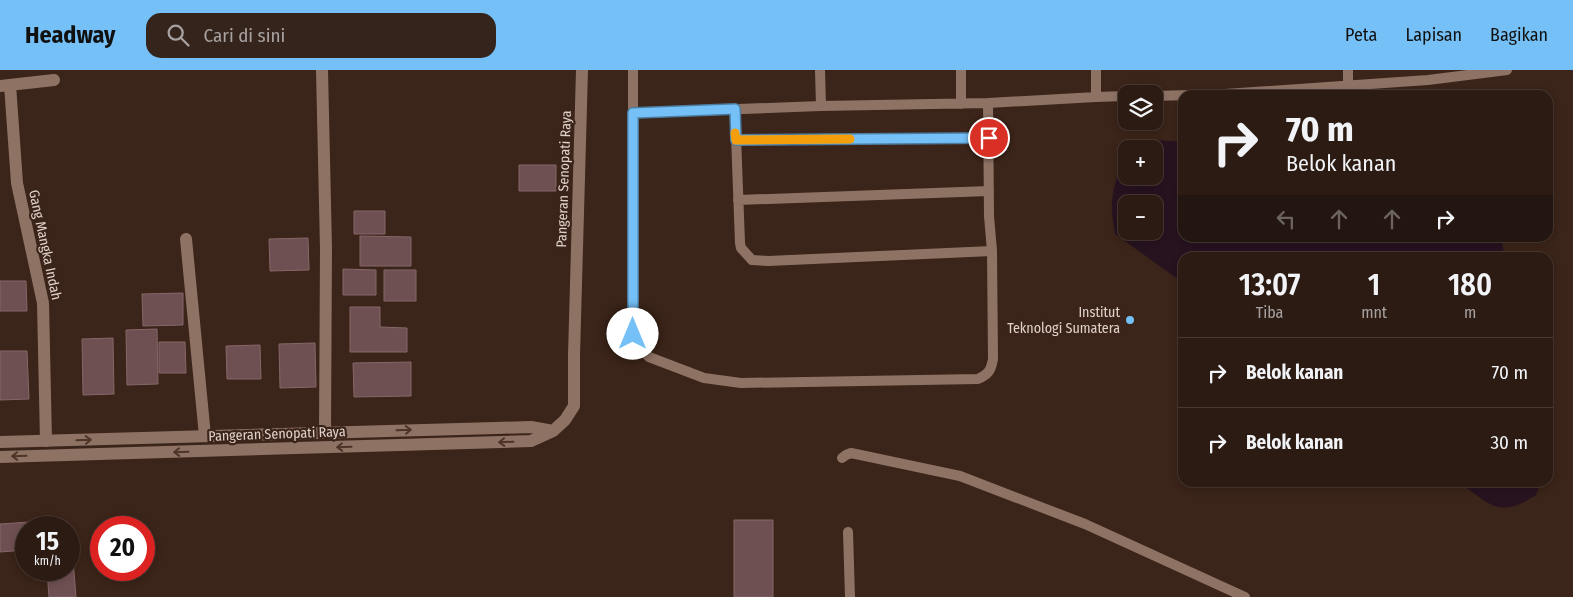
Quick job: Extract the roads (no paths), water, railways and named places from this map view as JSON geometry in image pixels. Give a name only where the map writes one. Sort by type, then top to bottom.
[{"type":"street","points":[[322,70],[326,248],[325,433]]},
{"type":"street","name":"Pangeran Senopati Raya","points":[[0,457],[531,441],[553,431],[565,420],[574,406],[582,70]]},
{"type":"street","points":[[5,86],[54,80]]},
{"type":"street","name":"Gang Mangka Indah","points":[[5,86],[17,184],[43,303],[46,441]]},
{"type":"street","points":[[186,239],[205,436]]},
{"type":"street","name":"Pangeran Senopati Raya","points":[[0,442],[531,427],[553,431]]},
{"type":"lane","points":[[633,70],[633,334],[637,344],[649,357],[704,378],[741,383],[978,379],[987,375],[991,370],[993,359],[988,103]]},
{"type":"lane","points":[[820,70],[821,106]]},
{"type":"lane","points":[[961,70],[961,104]]},
{"type":"lane","points":[[1096,70],[1096,97]]},
{"type":"lane","points":[[1348,70],[1348,85]]},
{"type":"lane","points":[[1280,90],[1428,80],[1506,70]]},
{"type":"lane","points":[[1163,96],[1178,95]]},
{"type":"lane","points":[[633,113],[821,106],[961,104],[1118,96]]},
{"type":"lane","points":[[735,109],[740,243],[741,248],[752,260],[768,261],[992,250]]},
{"type":"lane","points":[[736,140],[989,138]]},
{"type":"lane","points":[[738,200],[989,191]]},
{"type":"lane","points":[[842,458],[851,453],[960,476],[1085,524],[1246,597]]},
{"type":"lane","points":[[848,532],[850,597]]},
{"type":"place","name":"Institut Teknologi Sumatera","points":[[1130,320]]}]
